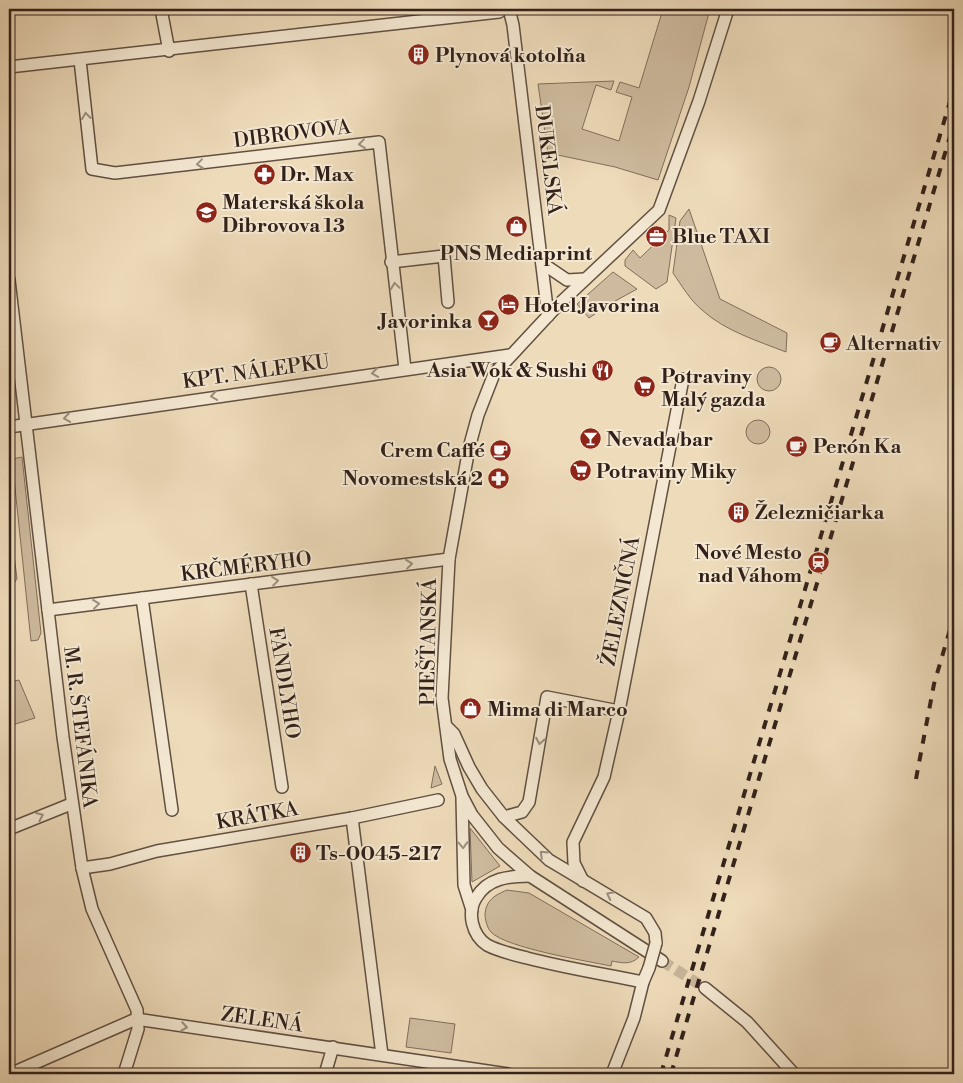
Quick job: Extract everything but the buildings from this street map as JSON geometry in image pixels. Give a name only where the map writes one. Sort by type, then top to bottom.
[{"type":"street","points":[[161,9],[168,51]]},
{"type":"street","points":[[9,67],[168,51],[499,12],[503,9]]},
{"type":"street","name":"DUKELSKÁ","points":[[509,9],[514,25],[548,316]]},
{"type":"street","name":"PIEŠŤANSKÁ","points":[[662,961],[530,876],[493,842],[472,814],[462,796],[450,759],[442,698],[448,559],[461,484],[478,415],[494,374],[548,316],[659,210],[699,101],[728,9]]},
{"type":"street","name":"DIBROVOVA","points":[[80,60],[92,169],[115,173],[379,142],[391,262],[405,369]]},
{"type":"street","points":[[391,262],[444,256],[448,302]]},
{"type":"street","points":[[542,263],[566,280],[585,280]]},
{"type":"street","name":"M. R. ŠTEFÁNIKA","points":[[9,280],[72,804],[82,868],[92,909],[128,985],[137,1010],[138,1029],[124,1074]]},
{"type":"street","name":"KPT. NÁLEPKU","points":[[9,426],[27,425],[510,355]]},
{"type":"street","name":"ŽELEZNIČNÁ","points":[[583,881],[574,863],[573,842],[604,778],[619,711],[683,379]]},
{"type":"street","name":"KRČMÉRYHO","points":[[48,610],[448,559]]},
{"type":"street","name":"FÁNDLYHO","points":[[251,584],[282,787]]},
{"type":"street","points":[[142,598],[172,810]]},
{"type":"street","points":[[504,817],[522,812],[529,802],[547,696],[619,711]]},
{"type":"street","points":[[446,726],[454,734],[469,767],[482,789],[504,817],[549,860],[583,881],[625,903],[646,918],[655,933],[656,943],[634,1018],[612,1074]]},
{"type":"street","points":[[462,796],[464,885],[472,910],[474,929],[488,945],[548,963],[643,982]]},
{"type":"street","name":"KRÁTKA","points":[[82,868],[110,864],[157,851],[352,818],[438,800]]},
{"type":"street","points":[[9,829],[72,804]]},
{"type":"street","points":[[352,818],[382,1055]]},
{"type":"street","points":[[472,910],[478,893],[495,880],[530,876]]},
{"type":"street","points":[[705,988],[747,1022],[794,1074]]},
{"type":"street","points":[[10,1074],[136,1019]]},
{"type":"street","name":"ZELENÁ","points":[[136,1019],[508,1074]]},
{"type":"street","points":[[324,1074],[333,1047]]},
{"type":"shaded area","points":[[663,9],[710,9],[689,87],[658,180],[615,167],[548,153],[538,84],[614,81],[611,90],[596,85],[582,129],[619,141],[632,97],[616,92],[620,82],[639,88]]},
{"type":"shaded area","points":[[689,209],[720,299],[787,333],[786,352],[742,335],[721,324],[698,306],[683,288],[673,273],[680,221]]},
{"type":"shaded area","points":[[669,215],[676,218],[667,282],[656,289],[625,266],[625,260],[633,250],[640,258],[669,230]]},
{"type":"shaded area","points":[[613,272],[637,289],[589,318],[577,304]]},
{"type":"shaded area","points":[[769,367],[778,370],[781,379],[778,388],[769,391],[760,388],[757,379],[760,370]]},
{"type":"shaded area","points":[[758,420],[767,423],[770,432],[767,441],[758,444],[749,441],[746,432],[749,423]]},
{"type":"shaded area","points":[[22,457],[41,633],[38,640],[31,641],[12,459]]},
{"type":"shaded area","points":[[9,514],[17,579],[14,583],[9,584]]},
{"type":"shaded area","points":[[19,680],[35,718],[9,726],[9,682]]},
{"type":"shaded area","points":[[435,766],[442,784],[431,788]]},
{"type":"shaded area","points":[[470,828],[500,866],[472,882]]},
{"type":"shaded area","points":[[507,890],[529,893],[639,957],[630,962],[612,961],[611,966],[548,953],[499,938],[488,928],[485,914],[489,902]]},
{"type":"shaded area","points":[[410,1018],[455,1024],[451,1053],[406,1047]]},
{"type":"tunnel","points":[[662,961],[705,988]]},
{"type":"railway","points":[[661,1074],[954,88]]},
{"type":"railway","points":[[671,1074],[954,123]]},
{"type":"railway","points":[[916,779],[934,684],[954,616]]},
{"type":"place","name":"Plynová kotolňa","points":[[419,55]]},
{"type":"place","name":"Dr. Max","points":[[264,174]]},
{"type":"place","name":"Materská škola Dibrovova 13","points":[[206,213]]},
{"type":"place","name":"PNS Mediaprint","points":[[516,227]]},
{"type":"place","name":"Blue TAXI","points":[[656,236]]},
{"type":"place","name":"Hotel Javorina","points":[[508,305]]},
{"type":"place","name":"Javorinka","points":[[488,321]]},
{"type":"place","name":"Alternativ","points":[[830,343]]},
{"type":"place","name":"Asia Wok & Sushi","points":[[603,370]]},
{"type":"place","name":"Potraviny Malý gazda","points":[[645,387]]},
{"type":"place","name":"Nevada bar","points":[[590,439]]},
{"type":"place","name":"Perón Ka","points":[[797,446]]},
{"type":"place","name":"Crem Caffé","points":[[501,450]]},
{"type":"place","name":"Potraviny Miky","points":[[580,471]]},
{"type":"place","name":"Novomestská 2","points":[[499,478]]},
{"type":"place","name":"Železničiarka","points":[[739,512]]},
{"type":"place","name":"Nové Mesto nad Váhom","points":[[818,563]]},
{"type":"place","name":"Mima di Marco","points":[[471,709]]},
{"type":"place","name":"Ts-0045-217","points":[[300,853]]}]
